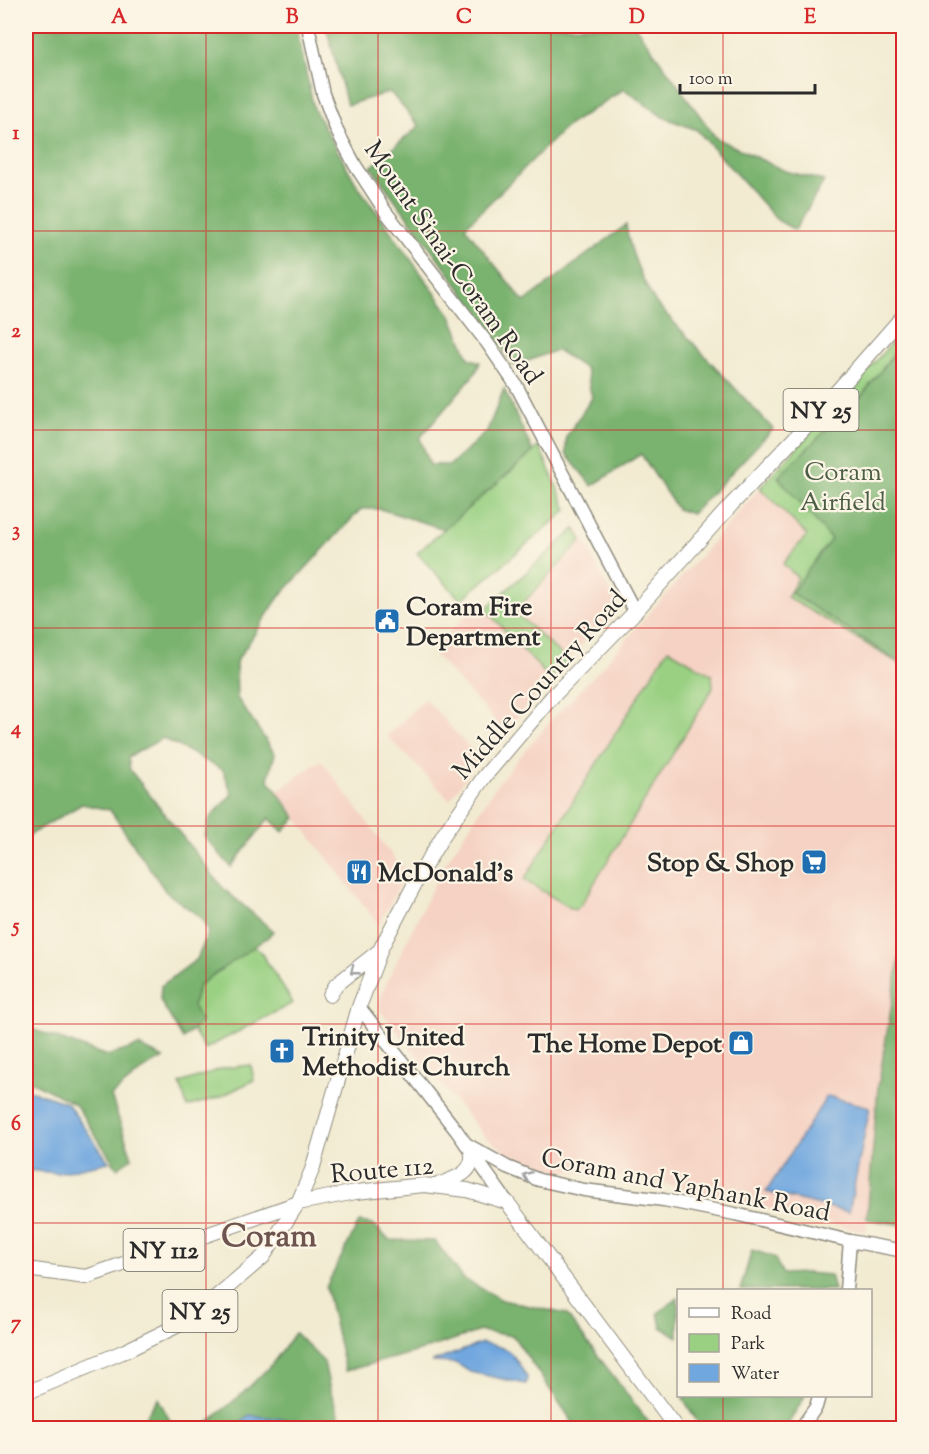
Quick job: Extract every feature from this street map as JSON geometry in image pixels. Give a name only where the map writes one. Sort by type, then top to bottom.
[{"type":"main road","name":"Mount Sinai-Coram Road","points":[[308,26],[323,94],[337,131],[350,156],[385,211],[488,344],[516,385],[636,612]]},
{"type":"main road","name":"Middle Country Road","points":[[26,1393],[125,1351],[189,1320],[263,1257],[298,1203],[315,1160],[359,1007],[381,950],[420,874],[444,834],[484,777],[552,697],[636,612],[732,504],[810,422],[903,315]]},
{"type":"main road","points":[[330,995],[336,985],[381,950]]},
{"type":"main road","points":[[359,1007],[469,1148],[676,1428]]},
{"type":"main road","points":[[436,1186],[469,1170],[473,1160],[469,1148]]},
{"type":"main road","name":"Coram and Yaphank Road","points":[[469,1148],[539,1180],[584,1190],[759,1219],[903,1251]]},
{"type":"main road","name":"Route 112","points":[[26,1269],[86,1276],[298,1203],[356,1192],[424,1185],[467,1190],[507,1202]]},
{"type":"main road","points":[[846,1289],[850,1241]]},
{"type":"main road","points":[[801,1428],[816,1407],[818,1397]]},
{"type":"shaded area","points":[[760,488],[807,536],[783,564],[798,578],[787,597],[903,666],[903,936],[878,1087],[866,1232],[642,1179],[538,1168],[513,1157],[486,1138],[381,1012],[379,1006],[382,992],[441,870],[498,783],[545,727],[601,668]]},
{"type":"shaded area","points":[[575,529],[578,529],[617,605],[505,731],[434,654],[434,648],[471,609],[477,618]]},
{"type":"shaded area","points":[[425,699],[479,758],[450,800],[387,736]]},
{"type":"shaded area","points":[[321,760],[398,863],[407,870],[379,925],[276,792]]},
{"type":"green space","points":[[41,26],[296,26],[314,109],[357,185],[451,315],[469,358],[480,362],[476,372],[420,438],[430,465],[450,465],[487,431],[504,389],[533,452],[444,529],[380,509],[361,509],[279,597],[236,662],[237,698],[275,754],[268,779],[296,818],[283,832],[269,818],[231,867],[205,837],[210,818],[232,794],[223,770],[163,738],[128,757],[130,770],[223,888],[273,931],[268,937],[199,985],[193,1005],[201,1022],[183,1039],[160,1000],[161,986],[197,959],[209,931],[200,917],[166,892],[110,810],[82,804],[26,837],[26,36]]},
{"type":"green space","points":[[326,26],[387,26],[395,31],[405,26],[635,26],[716,138],[785,171],[824,181],[795,230],[777,220],[697,130],[663,117],[624,89],[567,126],[465,227],[524,302],[626,225],[637,265],[655,302],[773,429],[692,514],[677,509],[641,454],[592,486],[566,454],[566,437],[592,398],[586,369],[557,350],[514,366],[371,167],[419,126],[390,92],[347,105]]},
{"type":"green space","name":"Coram Airfield","points":[[903,329],[903,666],[787,597],[798,578],[783,564],[807,535],[760,488]]},
{"type":"green space","name":"Coram Airfield","points":[[903,342],[903,665],[791,593],[831,539],[778,477],[862,395]]},
{"type":"green space","points":[[539,446],[567,510],[461,600],[417,553]]},
{"type":"green space","points":[[575,529],[582,540],[515,612],[568,661],[550,679],[485,609]]},
{"type":"green space","points":[[668,649],[712,675],[713,688],[581,905],[574,910],[524,880]]},
{"type":"green space","points":[[903,936],[903,1225],[867,1219],[878,1087]]},
{"type":"green space","points":[[249,943],[260,951],[293,1003],[205,1049],[187,1020],[170,999]]},
{"type":"green space","points":[[26,1027],[107,1056],[139,1046],[164,1058],[148,1066],[111,1096],[132,1158],[117,1168],[75,1104],[31,1081],[26,1086]]},
{"type":"green space","points":[[251,1065],[254,1080],[220,1097],[187,1107],[180,1083],[224,1068]]},
{"type":"green space","points":[[359,1222],[373,1224],[389,1240],[435,1241],[464,1279],[502,1300],[566,1314],[653,1428],[576,1427],[513,1336],[480,1331],[419,1351],[345,1371],[326,1287]]},
{"type":"green space","points":[[752,1250],[774,1257],[783,1274],[830,1275],[834,1289],[740,1289]]},
{"type":"green space","points":[[677,1299],[677,1336],[661,1327],[658,1313]]},
{"type":"green space","points":[[295,1333],[324,1362],[330,1390],[343,1428],[302,1428],[298,1421],[249,1416],[235,1428],[181,1428],[206,1424],[242,1394],[272,1364]]},
{"type":"green space","points":[[804,1397],[786,1428],[701,1428],[683,1398]]},
{"type":"green space","points":[[158,1398],[174,1428],[138,1428]]},
{"type":"water","points":[[26,1089],[67,1103],[109,1162],[57,1173],[26,1170]]},
{"type":"water","points":[[827,1096],[870,1107],[849,1212],[766,1192]]},
{"type":"water","points":[[482,1343],[510,1352],[527,1377],[526,1384],[470,1372],[456,1363],[432,1362]]},
{"type":"water","points":[[249,1415],[299,1421],[302,1428],[235,1428]]},
{"type":"place","name":"Coram Fire Department","points":[[387,621]]},
{"type":"place","name":"Stop & Shop","points":[[814,862]]},
{"type":"place","name":"McDonald's","points":[[359,872]]},
{"type":"place","name":"The Home Depot","points":[[741,1043]]},
{"type":"place","name":"Trinity United Methodist Church","points":[[282,1051]]},
{"type":"district","name":"Coram","points":[[269,1235]]}]
